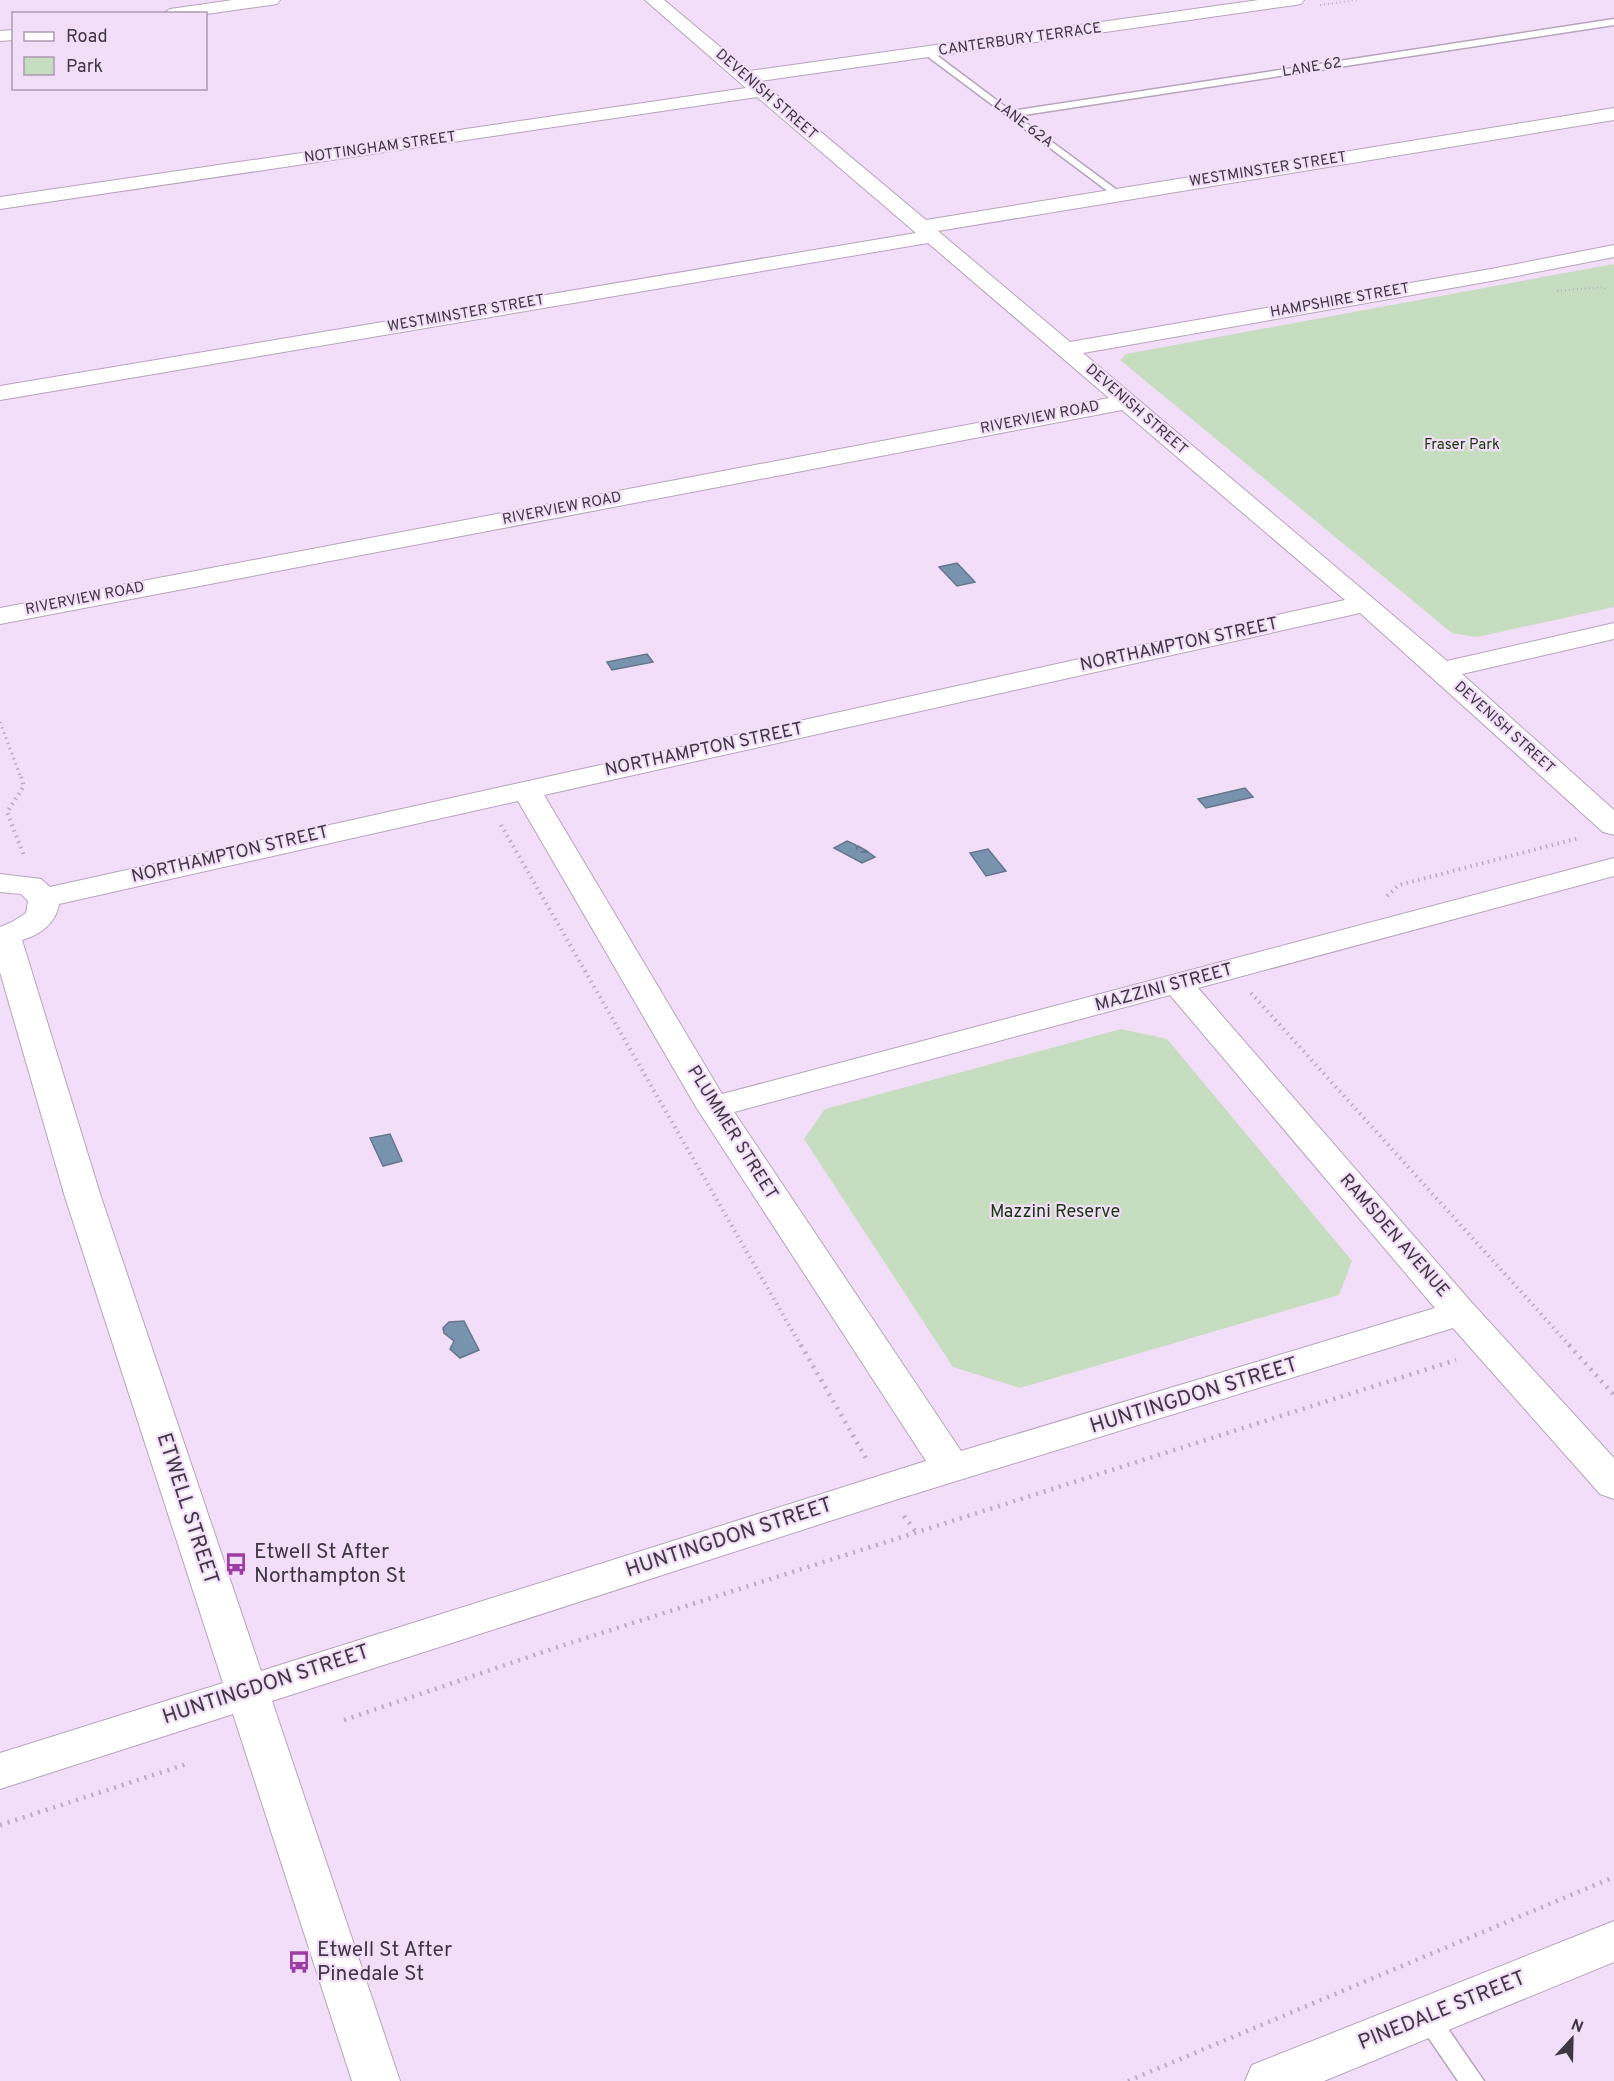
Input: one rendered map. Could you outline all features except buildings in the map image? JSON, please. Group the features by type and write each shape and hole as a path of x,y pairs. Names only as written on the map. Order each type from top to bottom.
{"street":[{"path":"184,12 271,0"},
{"name":"DEVENISH STREET","path":"654,0 1365,604 1614,826"},
{"name":"CANTERBURY TERRACE","path":"753,84 928,53 1303,3"},
{"name":"NOTTINGHAM STREET","path":"0,203 385,148 753,84"},
{"name":"WESTMINSTER STREET","path":"0,393 927,231 1117,195 1614,114"},
{"name":"HAMPSHIRE STREET","path":"1066,349 1491,275 1614,251"},
{"name":"RIVERVIEW ROAD","path":"0,615 1125,402"},
{"name":"NORTHAMPTON STREET","path":"44,898 1365,604"},
{"path":"1441,671 1614,631"},
{"name":"PLUMMER STREET","path":"526,789 713,1107 951,1469"},
{"name":"MAZZINI STREET","path":"713,1107 1614,867"},
{"path":"0,883 30,886 44,898 45,906 41,915 33,923 2,935"},
{"name":"ETWELL STREET","path":"2,935 83,1197 376,2081"},
{"name":"RAMSDEN AVENUE","path":"1177,984 1460,1313 1614,1484"},
{"name":"HUNTINGDON STREET","path":"0,1771 884,1489 1460,1313"},
{"name":"PINEDALE STREET","path":"1269,2081 1614,1941"}],"lane":[{"name":"LANE 62","path":"1009,114 1614,22"},
{"name":"LANE 62A","path":"928,53 1117,195"},
{"path":"1427,2018 1472,2081"}],"path":[{"path":"1303,3 1357,0"},
{"path":"0,722 24,786 7,812 25,858"},
{"path":"486,798 884,1489 916,1532"},
{"path":"1230,970 1614,1395"},
{"path":"344,1720 576,1641 1458,1359"},
{"path":"0,1825 187,1764"},
{"path":"1128,2081 1614,1877"}],"green space":[{"name":"Fraser Park","path":"1614,264 1614,607 1477,637 1452,633 1120,360 1126,354"},
{"name":"Mazzini Reserve","path":"1121,1029 1167,1039 1352,1261 1339,1295 1020,1388 953,1367 804,1139 825,1109"}],"water":[{"path":"957,563 975,582 957,586 939,567"},
{"path":"647,654 653,662 612,670 607,662"},
{"path":"1245,788 1253,797 1206,808 1198,799"},
{"path":"847,841 856,845 857,850 858,846 867,851 860,852 868,852 875,857 862,863 834,848"},
{"path":"988,849 1006,871 986,876 970,853"},
{"path":"390,1134 402,1161 383,1166 370,1138"},
{"path":"464,1321 479,1350 460,1358 450,1349 454,1341 444,1333 443,1328 449,1322"}],"place":[{"name":"Etwell St After Northampton St","path":"236,1564"},
{"name":"Etwell St After Pinedale St","path":"299,1962"}]}
